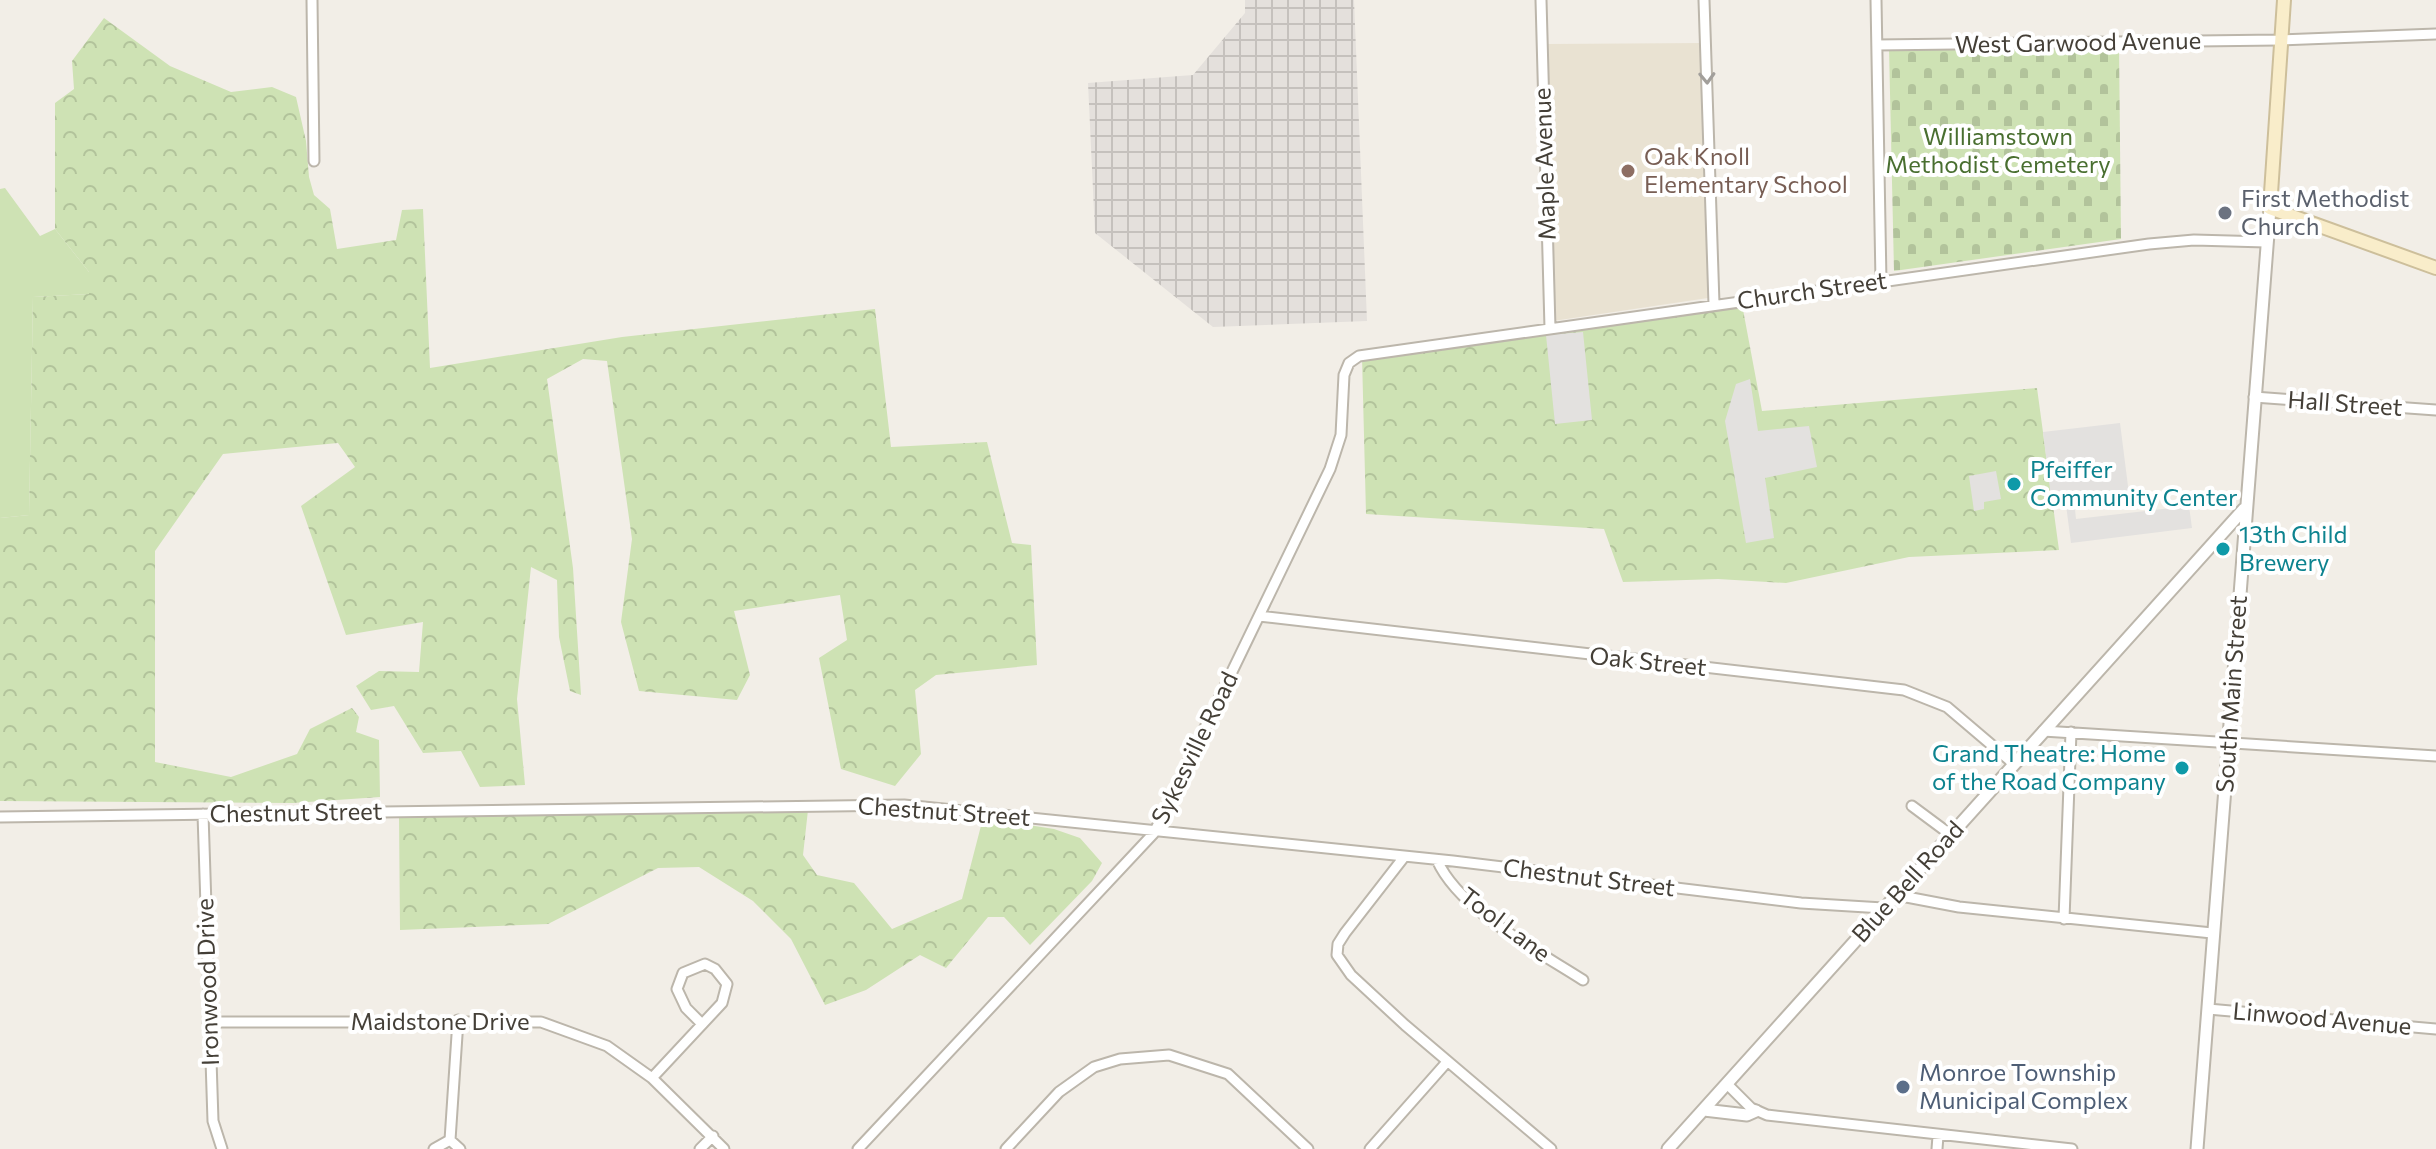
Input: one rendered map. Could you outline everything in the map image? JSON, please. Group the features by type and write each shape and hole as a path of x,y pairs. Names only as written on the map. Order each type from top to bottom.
{"main road":[{"name":"South Main Street","path":"2270,208 2284,0"},
{"path":"2270,208 2436,268"}],"street":[{"path":"312,0 314,161"},
{"name":"Maple Avenue","path":"1541,0 1550,328"},
{"path":"1704,0 1714,304"},
{"path":"1876,0 1881,282"},
{"name":"West Garwood Avenue","path":"1877,45 2279,40 2436,34"},
{"name":"South Main Street","path":"2197,1149 2270,208"},
{"name":"Church Street","path":"1359,356 2175,241 2266,242"},
{"name":"Sykesville Road","path":"858,1149 1154,833 1330,469 1341,435 1344,375 1349,363 1359,356"},
{"name":"Hall Street","path":"2254,397 2436,410"},
{"name":"Blue Bell Road","path":"1668,1149 2245,509"},
{"name":"Oak Street","path":"1259,616 1904,690 1947,707 2014,764"},
{"path":"2043,731 2436,756"},
{"path":"2064,919 2071,732"},
{"name":"Chestnut Street","path":"0,817 884,805 1437,860 1801,903 1883,908"},
{"path":"1912,806 1951,835"},
{"name":"Ironwood Drive","path":"203,814 213,1121 222,1149"},
{"path":"1404,857 1345,933 1338,944 1337,955 1351,975 1447,1062 1551,1149"},
{"name":"Tool Lane","path":"1437,860 1444,875 1474,906 1583,980"},
{"path":"1896,895 1959,907 2212,933"},
{"path":"652,1078 722,1003 727,984 715,969 705,964 683,973 677,989 686,1008 701,1023"},
{"name":"Linwood Avenue","path":"2208,1009 2436,1029"},
{"path":"450,1140 458,1020"},
{"name":"Maidstone Drive","path":"208,1022 541,1022 607,1046 652,1078 724,1149"},
{"path":"1006,1149 1059,1092 1094,1067 1120,1059 1169,1055 1228,1074 1308,1149"},
{"path":"1370,1149 1447,1062"},
{"path":"1727,1084 1756,1111"},
{"path":"1704,1110 1747,1115 1756,1111 1938,1136 2072,1149"},
{"path":"700,1149 713,1136"},
{"path":"1937,1149 1938,1136"},
{"path":"434,1149 450,1140"},
{"path":"450,1140 460,1149"}],"shaded area":[{"path":"1245,0 1354,0 1367,321 1213,327 1095,233 1088,83 1193,75 1245,13"},
{"name":"Oak Knoll Elementary School","path":"1702,43 1708,298 1553,321 1548,44"},
{"path":"1583,332 1592,420 1555,424 1546,335"},
{"path":"1750,379 1758,431 1809,426 1817,467 1765,478 1774,538 1746,543 1725,421 1736,384"},
{"path":"2120,423 2129,494 2074,500 2076,519 2189,506 2192,528 2071,543 2066,505 2052,506 2043,432"},
{"path":"1996,471 2001,499 1984,502 1984,509 1974,511 1969,476"}],"green space":[{"path":"104,18 170,66 231,92 272,87 296,97 306,141 309,177 314,195 330,209 337,249 396,240 402,210 423,209 430,368 622,337 875,309 891,447 987,442 1012,543 1031,545 1037,665 936,675 915,690 921,754 895,786 841,769 819,658 847,640 840,595 734,611 750,675 737,700 639,691 621,622 632,539 607,361 583,359 547,379 573,568 581,695 570,691 559,637 557,580 531,567 517,699 525,785 480,787 461,751 423,753 394,706 371,710 356,686 379,671 419,672 423,622 346,635 301,506 355,467 338,443 223,454 155,551 155,762 231,777 297,754 310,729 352,708 359,717 356,732 379,740 380,797 293,803 0,801 0,518 29,515 33,297 89,294 89,272 55,229 55,103 74,89 72,61"},
{"name":"Williamstown Methodist Cemetery","path":"2119,45 2121,239 1894,271 1889,48"},
{"path":"5,188 40,236 55,229 89,272 89,294 33,297 29,515 0,518 0,189"},
{"path":"1741,299 1762,411 2037,388 2059,550 1909,557 1786,583 1718,579 1623,582 1604,529 1366,514 1362,357"},
{"path":"808,810 803,855 817,875 854,883 892,929 962,899 983,818 1054,829 1080,838 1102,863 1092,881 1030,945 1004,917 988,917 946,968 920,955 866,990 825,1005 791,939 753,901 699,867 658,868 548,924 400,930 399,816"}],"place":[{"name":"Oak Knoll Elementary School","path":"1628,171"},
{"name":"First Methodist Church","path":"2225,213"},
{"name":"Pfeiffer Community Center","path":"2014,484"},
{"name":"13th Child Brewery","path":"2223,549"},
{"name":"Grand Theatre: Home of the Road Company","path":"2182,768"},
{"name":"Monroe Township Municipal Complex","path":"1903,1087"}]}
